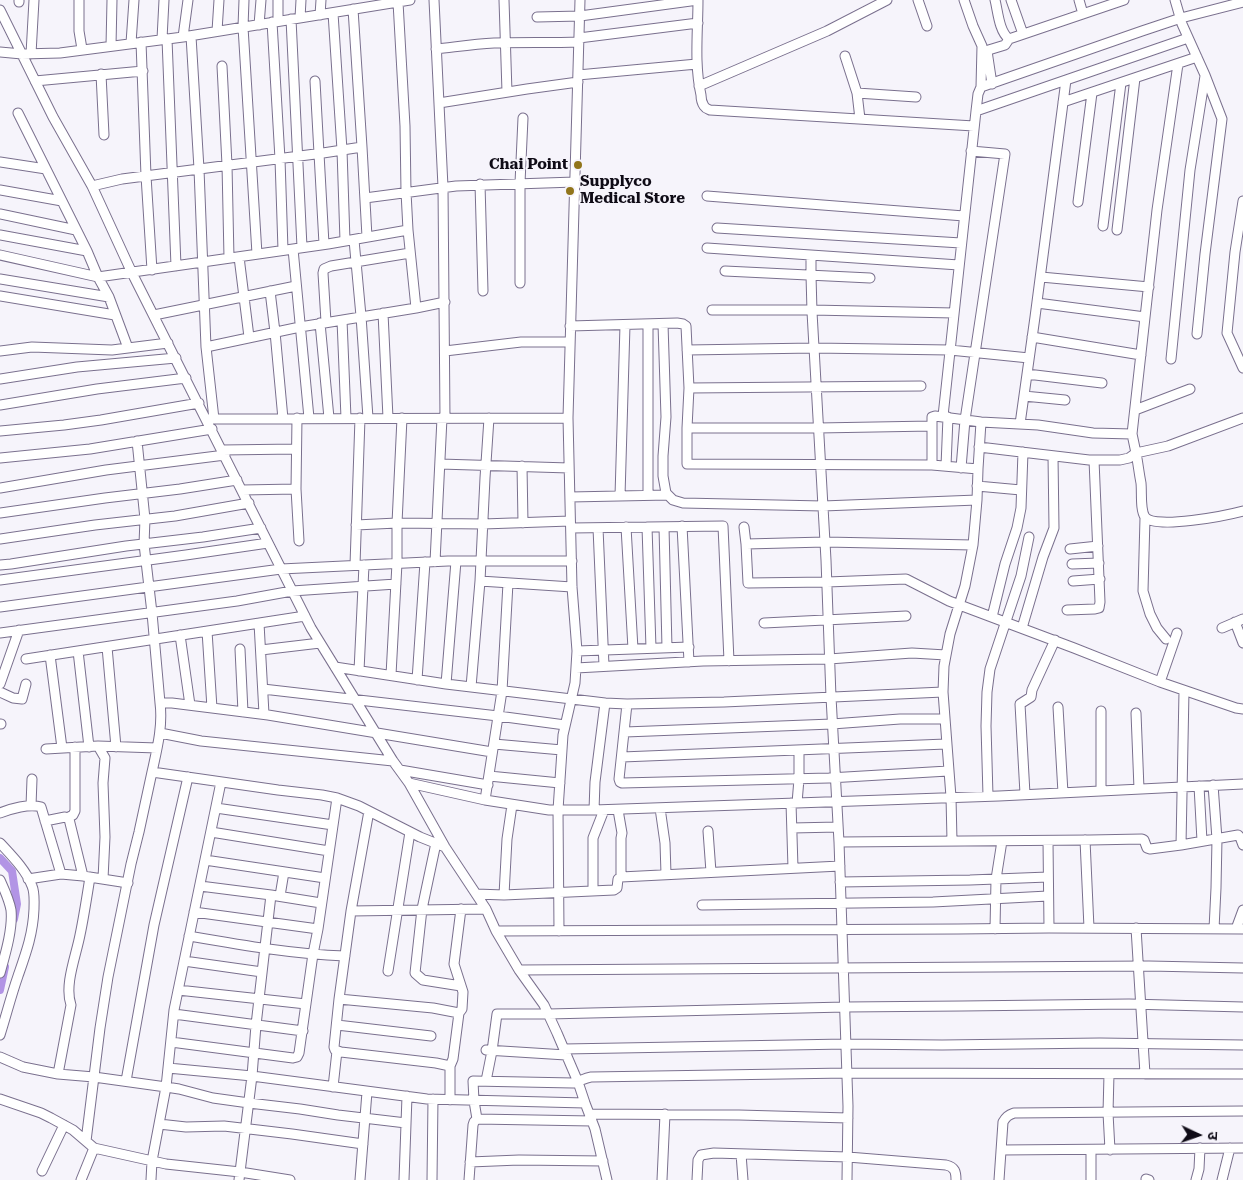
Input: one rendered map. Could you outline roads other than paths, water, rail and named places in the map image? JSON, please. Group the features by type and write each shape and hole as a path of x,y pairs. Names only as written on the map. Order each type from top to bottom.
{"street":[{"path":"26,54 34,0"},
{"path":"79,0 79,31 82,50"},
{"path":"111,46 112,0"},
{"path":"131,43 134,0"},
{"path":"164,0 176,266"},
{"path":"188,0 187,36 199,169 206,347 212,429 292,591 320,643 393,761 409,783 441,845 486,909 496,931 519,970 544,1005 578,1082 595,1129 607,1180"},
{"path":"217,31 219,0"},
{"path":"244,0 243,27 257,254"},
{"path":"259,24 261,0"},
{"path":"278,0 275,22 282,250"},
{"path":"301,0 296,18 298,156 296,286 309,418"},
{"path":"320,15 321,0"},
{"path":"0,52 26,54 82,50 187,36 410,0"},
{"path":"434,0 443,187 445,302 444,418 435,562"},
{"path":"504,0 507,92"},
{"path":"559,931 558,810 565,725 575,682 577,652 572,587 568,418 580,0"},
{"path":"537,17 580,16 698,0 697,64 699,86 704,106 710,110 974,126"},
{"path":"699,86 827,31 888,0"},
{"path":"918,0 927,26"},
{"path":"964,0 984,51 992,84"},
{"path":"995,0 1001,26 1009,39"},
{"path":"1011,0 1023,34"},
{"path":"1079,0 1083,14"},
{"path":"984,51 1005,46 1009,39 1124,0"},
{"path":"1176,0 1188,38 1222,119 1197,334"},
{"path":"398,2 405,126 408,230 416,308"},
{"path":"981,87 1181,18 1229,3 1243,2"},
{"path":"354,9 367,238"},
{"path":"0,10 26,54 35,81 92,186 132,273 198,403 210,419"},
{"path":"334,12 342,150 350,240 356,262 361,316 364,418 356,525 363,585 358,670"},
{"path":"436,49 506,42 579,40 698,23"},
{"path":"976,111 1188,38"},
{"path":"141,42 152,270"},
{"path":"946,466 946,416 950,350 971,151 978,94 981,87 984,51"},
{"path":"845,56 857,93 860,119"},
{"path":"1063,102 1197,58"},
{"path":"439,103 578,79 697,64"},
{"path":"1166,640 1150,614 1143,591 1145,518 1132,434 1157,210 1178,64"},
{"path":"222,66 229,258"},
{"path":"35,81 143,71"},
{"path":"101,74 104,135"},
{"path":"1171,359 1190,170 1205,76"},
{"path":"1117,230 1135,78"},
{"path":"1020,424 1066,80"},
{"path":"315,81 324,244"},
{"path":"1103,226 1121,83"},
{"path":"857,93 916,97"},
{"path":"1078,202 1092,93"},
{"path":"18,113 87,251 128,348"},
{"path":"520,283 520,183 523,118"},
{"path":"92,186 122,179 319,154 362,146"},
{"path":"961,468 966,420 1005,154 971,151"},
{"path":"0,162 46,169"},
{"path":"365,198 480,184 575,182"},
{"path":"480,184 483,291"},
{"path":"0,190 62,201"},
{"path":"707,196 964,216"},
{"path":"1243,201 1235,252 1227,333 1243,368"},
{"path":"0,214 76,230"},
{"path":"717,228 961,243"},
{"path":"0,255 98,278 367,238 408,230"},
{"path":"0,235 87,251"},
{"path":"707,248 959,264"},
{"path":"329,418 323,323 324,269 331,266 410,253"},
{"path":"811,255 812,310 827,582 844,968 848,1118 847,1180"},
{"path":"239,257 249,338"},
{"path":"724,271 870,278"},
{"path":"1040,277 1149,287"},
{"path":"0,279 108,298"},
{"path":"154,315 296,286"},
{"path":"270,291 276,332 284,419"},
{"path":"0,296 115,315"},
{"path":"206,347 300,326 445,302"},
{"path":"1037,303 1145,317"},
{"path":"712,310 954,313"},
{"path":"383,313 388,418"},
{"path":"342,320 346,418"},
{"path":"570,326 648,324 683,324 686,326 689,388 688,464 932,465 978,469"},
{"path":"648,324 648,495"},
{"path":"664,324 666,417 663,476 666,493 673,500 683,503 823,506 977,500"},
{"path":"620,496 625,325"},
{"path":"1032,337 1141,355"},
{"path":"445,351 521,342 570,342"},
{"path":"0,351 32,347 112,350 168,343"},
{"path":"687,350 814,348 950,350 1029,358"},
{"path":"0,379 77,367 176,358"},
{"path":"1027,374 1102,383"},
{"path":"0,405 97,389 186,378"},
{"path":"689,388 921,386"},
{"path":"1135,410 1190,389"},
{"path":"1024,396 1065,400"},
{"path":"0,432 101,420 198,403"},
{"path":"932,465 932,417 935,416 981,422 1038,425 1093,433 1132,434"},
{"path":"297,418 296,489 299,541"},
{"path":"391,676 402,418"},
{"path":"471,687 480,581 489,418"},
{"path":"210,419 568,418"},
{"path":"980,447 1094,460 1120,460 1129,458 1136,453 1168,446 1243,418"},
{"path":"952,841 951,797 943,692 944,666 950,634 965,586 973,545 981,422"},
{"path":"687,428 932,426"},
{"path":"0,458 90,449 212,429"},
{"path":"86,1141 108,976 160,733 161,713 144,544 145,519 137,441"},
{"path":"0,488 223,453 296,449"},
{"path":"992,617 1021,508 1023,452"},
{"path":"1022,628 1043,556 1054,528 1053,456"},
{"path":"1067,610 1099,608 1100,579 1094,460"},
{"path":"440,464 569,468"},
{"path":"522,466 523,523"},
{"path":"0,513 237,480"},
{"path":"977,486 1021,490"},
{"path":"242,490 296,489"},
{"path":"570,497 668,494"},
{"path":"0,539 94,525 175,516 249,503"},
{"path":"1145,518 1152,522 1169,523 1243,511"},
{"path":"356,525 397,523 523,523 598,528 723,526 729,661"},
{"path":"664,526 667,648"},
{"path":"682,526 690,662"},
{"path":"626,527 632,649"},
{"path":"647,527 651,648"},
{"path":"744,527 748,583 906,579 949,601 1184,691 1243,709"},
{"path":"0,565 261,528"},
{"path":"598,528 604,666"},
{"path":"988,796 986,726 990,668 1021,576 1029,537"},
{"path":"746,544 825,542 973,545"},
{"path":"0,580 268,543"},
{"path":"1070,549 1098,546"},
{"path":"0,607 281,568 456,561 572,561"},
{"path":"446,684 456,561"},
{"path":"417,680 425,562"},
{"path":"1072,564 1099,563"},
{"path":"1073,581 1100,579"},
{"path":"480,581 572,587"},
{"path":"485,800 502,691 508,583"},
{"path":"0,632 152,613 292,591 396,584"},
{"path":"26,659 305,616"},
{"path":"764,623 906,616"},
{"path":"1222,628 1239,621 1243,643"},
{"path":"259,623 264,714"},
{"path":"0,684 19,630"},
{"path":"206,631 212,708"},
{"path":"1160,682 1178,633"},
{"path":"180,635 190,705"},
{"path":"1025,794 1020,704 1031,697 1032,690 1055,640"},
{"path":"261,650 320,643"},
{"path":"107,647 116,747"},
{"path":"577,652 689,647"},
{"path":"240,649 243,712"},
{"path":"78,651 94,747 105,758 103,783 105,837 103,879"},
{"path":"576,668 690,662 829,659 912,653 946,655"},
{"path":"50,655 62,748"},
{"path":"335,667 446,684 605,704 724,702 943,692"},
{"path":"0,692 13,698 22,699 26,684"},
{"path":"263,689 565,725"},
{"path":"1181,845 1184,691"},
{"path":"160,703 264,714 375,732 493,748 562,750"},
{"path":"594,810 595,782 605,704"},
{"path":"628,704 619,779 620,782 625,784 948,771"},
{"path":"1058,707 1063,793"},
{"path":"1101,711 1101,791"},
{"path":"1136,713 1139,789"},
{"path":"625,732 832,724 900,719 945,719"},
{"path":"160,733 200,740 393,761"},
{"path":"622,757 946,744"},
{"path":"46,749 75,747 157,748"},
{"path":"45,821 61,817 67,818 73,815 75,811 75,747"},
{"path":"793,868 792,828 799,778 799,750"},
{"path":"400,770 488,785"},
{"path":"152,772 337,798 359,806 410,832 441,845"},
{"path":"489,776 560,783"},
{"path":"126,1081 154,925 188,777"},
{"path":"31,806 32,779"},
{"path":"150,1180 166,1087 178,990 221,782"},
{"path":"409,783 485,800 549,810 618,810 1063,793 1243,784"},
{"path":"1199,786 1202,841"},
{"path":"1213,786 1217,839 1214,928"},
{"path":"171,1042 297,1057 303,1030 337,798"},
{"path":"504,895 507,839 512,805"},
{"path":"0,813 31,806 40,807 60,874"},
{"path":"216,808 333,825"},
{"path":"660,808 665,843 666,874"},
{"path":"593,891 593,838 604,810"},
{"path":"476,894 504,895 614,890 617,888 618,879 621,876 622,833 618,810"},
{"path":"333,1088 337,1051 334,1047 339,999 351,911 369,811"},
{"path":"58,1074 72,1005 69,998 69,986 80,935 87,876 67,818"},
{"path":"792,828 838,827"},
{"path":"708,831 710,872"},
{"path":"211,832 329,851"},
{"path":"388,971 410,832"},
{"path":"839,842 1142,839 1145,841 1147,848 1150,849 1238,835 1243,845"},
{"path":"1048,840 1049,928"},
{"path":"1085,840 1089,928"},
{"path":"995,929 996,879 1002,841"},
{"path":"0,843 14,858 28,879 33,888 34,897 33,926 26,956 0,1035"},
{"path":"441,845 422,909 415,973 423,980 461,986"},
{"path":"205,860 325,878"},
{"path":"621,876 840,866"},
{"path":"240,1176 268,923 275,895 284,872"},
{"path":"28,879 60,874 87,876 128,883"},
{"path":"840,882 1048,877"},
{"path":"0,880 7,894 11,910 10,933 0,973"},
{"path":"200,886 275,895 321,904"},
{"path":"702,905 933,902 1048,896"},
{"path":"450,1100 450,1066 459,1013 462,1008 463,992 454,964 461,909"},
{"path":"351,911 486,909"},
{"path":"496,931 1049,928 1240,929 1243,910"},
{"path":"194,912 318,929"},
{"path":"1136,928 1145,1074"},
{"path":"189,936 265,949 345,956"},
{"path":"184,961 262,972"},
{"path":"519,970 1139,966 1243,968"},
{"path":"178,990 306,1004"},
{"path":"339,999 434,1008 459,1013"},
{"path":"486,1081 489,1050 497,1014 845,1007 1140,1005 1243,1007"},
{"path":"174,1014 303,1030"},
{"path":"337,1025 431,1036"},
{"path":"489,1050 565,1052 846,1044 1243,1045"},
{"path":"337,1051 450,1066"},
{"path":"0,1058 23,1067 58,1074 126,1081 179,1089 213,1098 406,1123"},
{"path":"168,1068 252,1076 333,1088 433,1099 585,1103"},
{"path":"469,1180 473,1126 476,1119 474,1081 573,1083 591,1077 847,1073 1243,1074"},
{"path":"1109,1074 1108,1113 1110,1150"},
{"path":"360,1180 367,1092"},
{"path":"404,1180 407,1096"},
{"path":"0,1099 41,1113 73,1130 94,1148 166,1164 240,1176 290,1180"},
{"path":"432,1180 433,1099"},
{"path":"999,1180 1003,1122 1009,1114 1243,1112"},
{"path":"476,1119 591,1118 665,1114 739,1114 848,1118"},
{"path":"662,1180 665,1114"},
{"path":"159,1124 186,1127 224,1126 363,1144"},
{"path":"42,1171 64,1125"},
{"path":"81,1180 94,1148"},
{"path":"1196,1180 1199,1169 1200,1148"},
{"path":"1222,1180 1230,1148"},
{"path":"1001,1150 1243,1148"},
{"path":"1091,1150 1091,1180"},
{"path":"697,1180 698,1160 701,1155 714,1153 848,1157 946,1165 955,1168 956,1180"},
{"path":"742,1154 743,1180"},
{"path":"470,1162 519,1160 602,1161"}],"waterway":[{"path":"0,858 12,871 17,904 14,919"},
{"path":"0,990 5,967"}],"place":[{"name":"Chai Point","path":"578,165"},
{"name":"Supplyco Medical Store","path":"570,191"}]}
